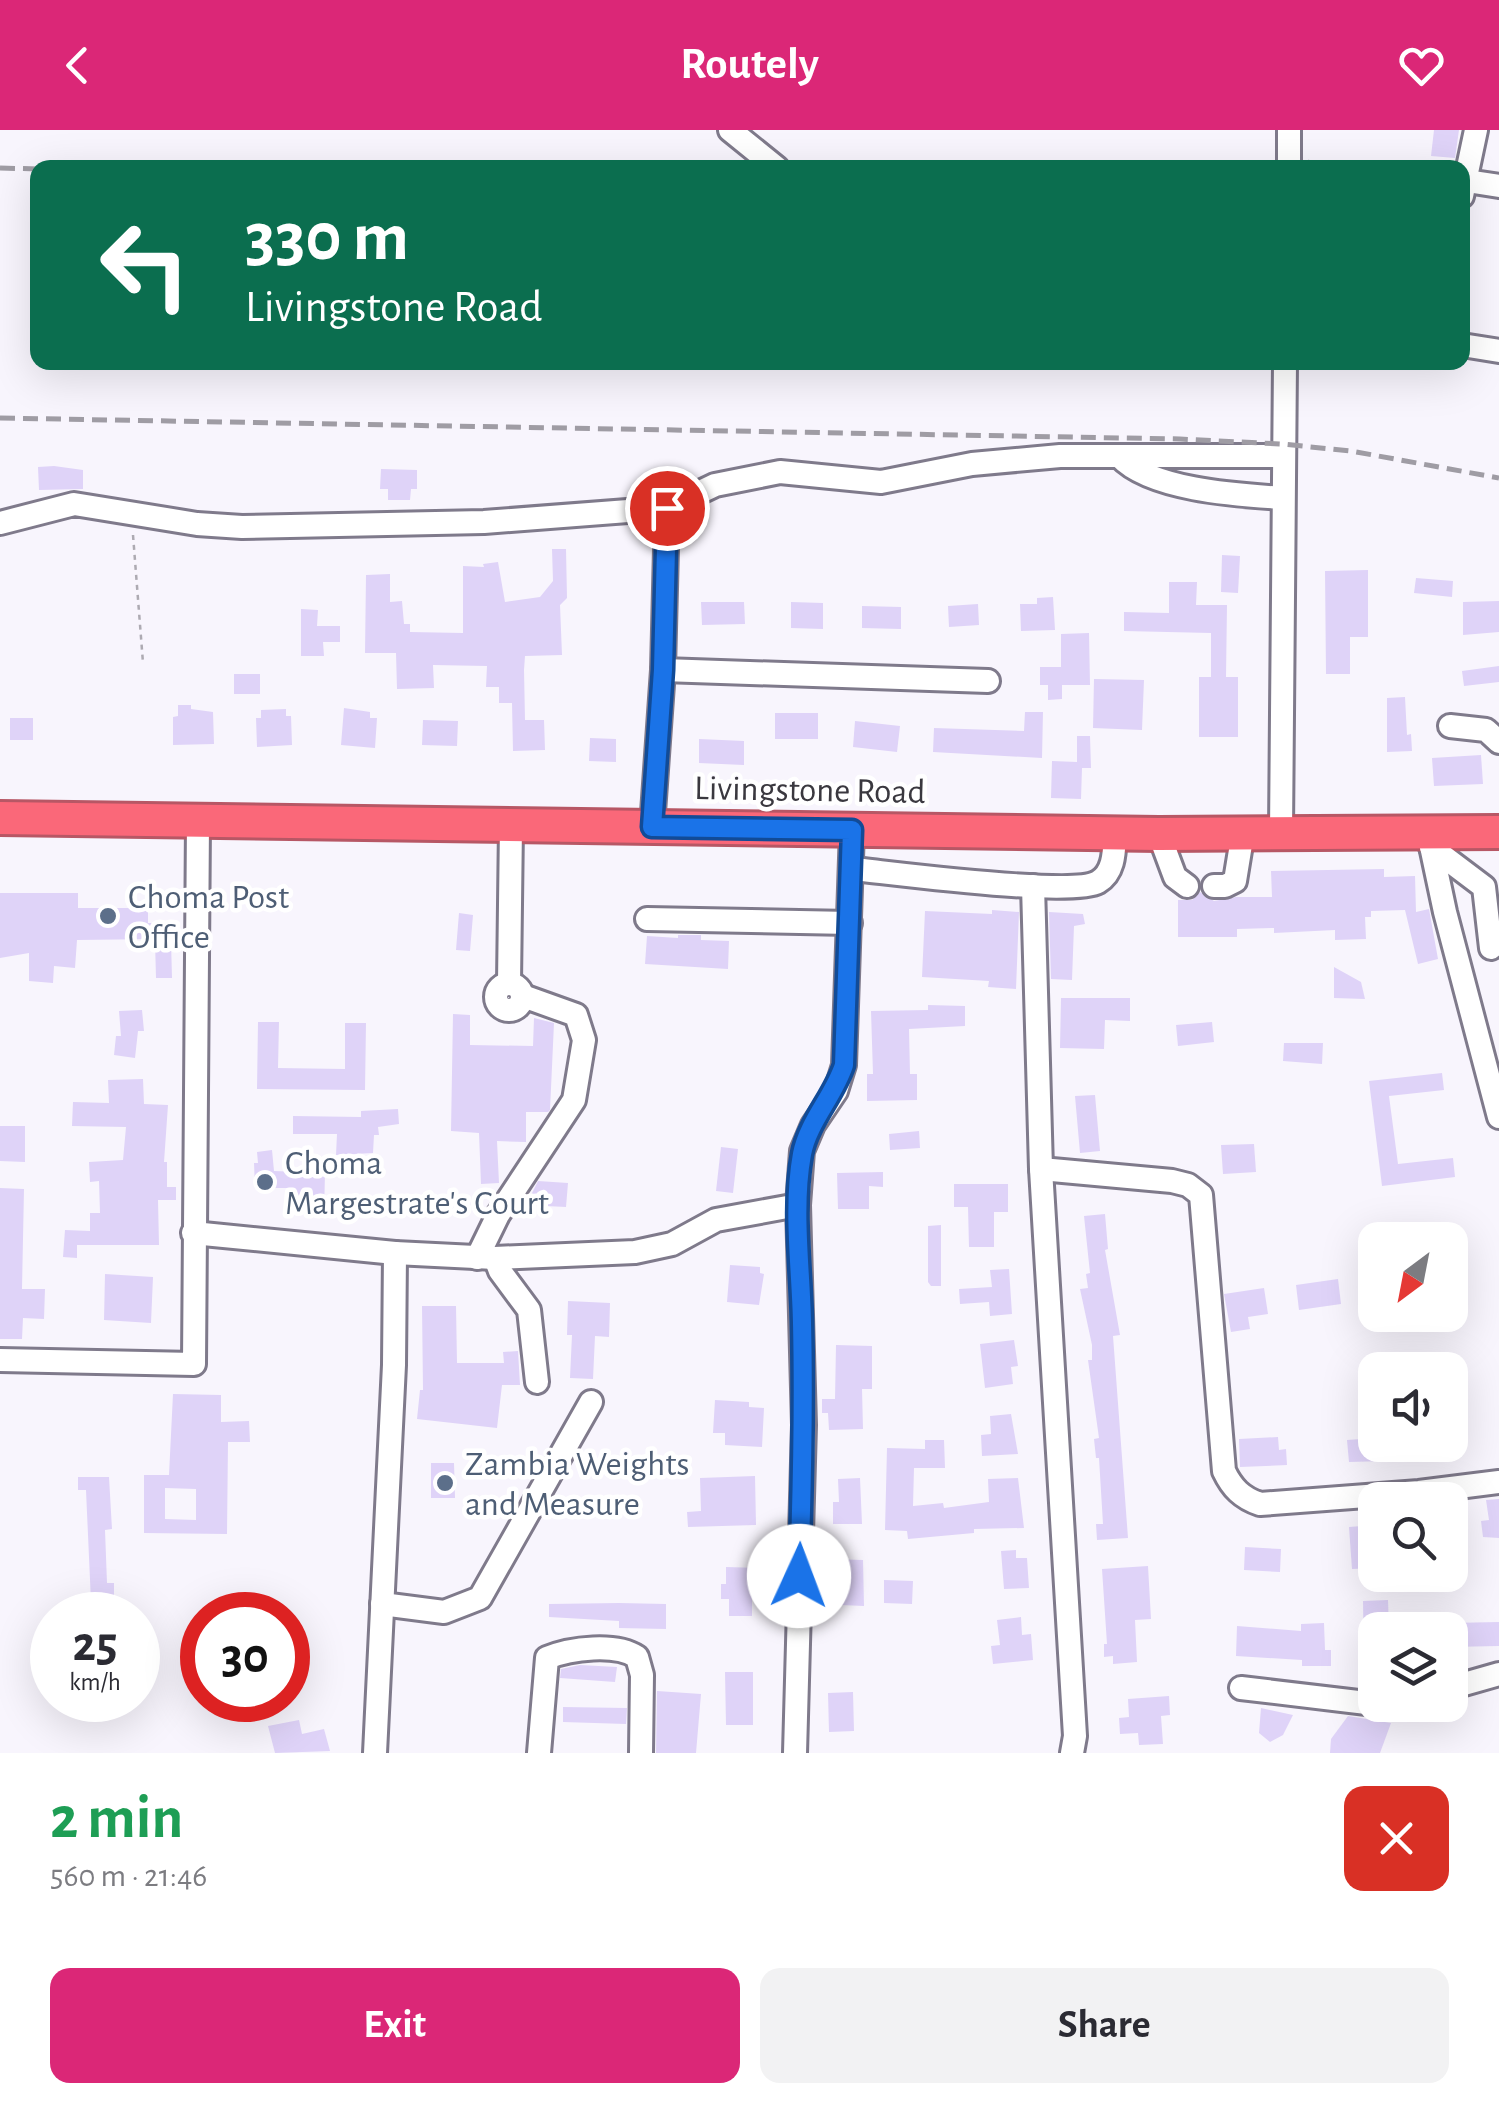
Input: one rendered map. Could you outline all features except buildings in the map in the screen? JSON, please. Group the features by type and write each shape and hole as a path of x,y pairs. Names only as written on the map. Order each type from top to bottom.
{"highway":[{"name":"Livingstone Road","path":"0,818 1159,834 1281,832 1430,839 1499,832"}],"street":[{"path":"730,130 767,160"},
{"path":"1289,130 1289,160"},
{"path":"1470,160 1476,130"},
{"path":"1470,190 1499,186"},
{"path":"1470,347 1499,352"},
{"path":"1281,832 1285,370"},
{"path":"0,524 74,504 219,526 354,527 484,522 667,508 715,485 780,472 880,482 972,464 1060,456 1282,456"},
{"path":"1120,457 1132,470 1218,494 1283,498"},
{"path":"652,827 663,670 667,508"},
{"path":"663,670 988,682"},
{"path":"1450,726 1486,730 1499,742"},
{"path":"0,1360 194,1364 198,820"},
{"path":"486,1258 498,1215 574,1100 584,1040 576,1015 516,990 511,825"},
{"path":"795,1753 804,1425 798,1205 802,1152 813,1125 836,1091 844,1065 852,830"},
{"path":"1214,886 1235,881 1243,832"},
{"path":"852,869 1033,886 1075,886 1098,882 1112,866 1115,833"},
{"path":"1159,834 1175,877 1187,886"},
{"path":"1430,839 1484,887 1495,948 1456,953"},
{"path":"1430,839 1499,1117"},
{"path":"1033,886 1040,1169 1075,1736 1072,1753"},
{"path":"647,919 850,923"},
{"path":"1040,1169 1172,1181 1188,1184 1200,1195 1224,1471 1231,1485 1249,1500 1260,1504 1338,1499 1499,1482"},
{"path":"194,1232 395,1253 486,1258 656,1248 672,1244 716,1220 798,1205"},
{"path":"375,1753 394,1364 395,1253"},
{"path":"486,1258 529,1310 536,1382"},
{"path":"382,1604 444,1612 480,1598 591,1402"},
{"path":"539,1753 547,1658 576,1650 628,1651 638,1658 642,1674 641,1753"},
{"path":"1468,1683 1499,1674"},
{"path":"1241,1688 1358,1703"}],"path":[{"path":"132,514 143,663"}],"railway":[{"path":"0,168 30,169"},
{"path":"0,418 1180,439 1351,451 1499,478"}],"place":[{"name":"Choma Post Office","path":"108,916"},
{"name":"Choma Margestrate's Court","path":"265,1182"},
{"name":"Zambia Weights and Measure","path":"445,1483"}],"route":[{"path":"667,508 663,670 652,827 852,830 844,1065 836,1091 813,1125 802,1152 798,1205 804,1425 799,1576"}]}
